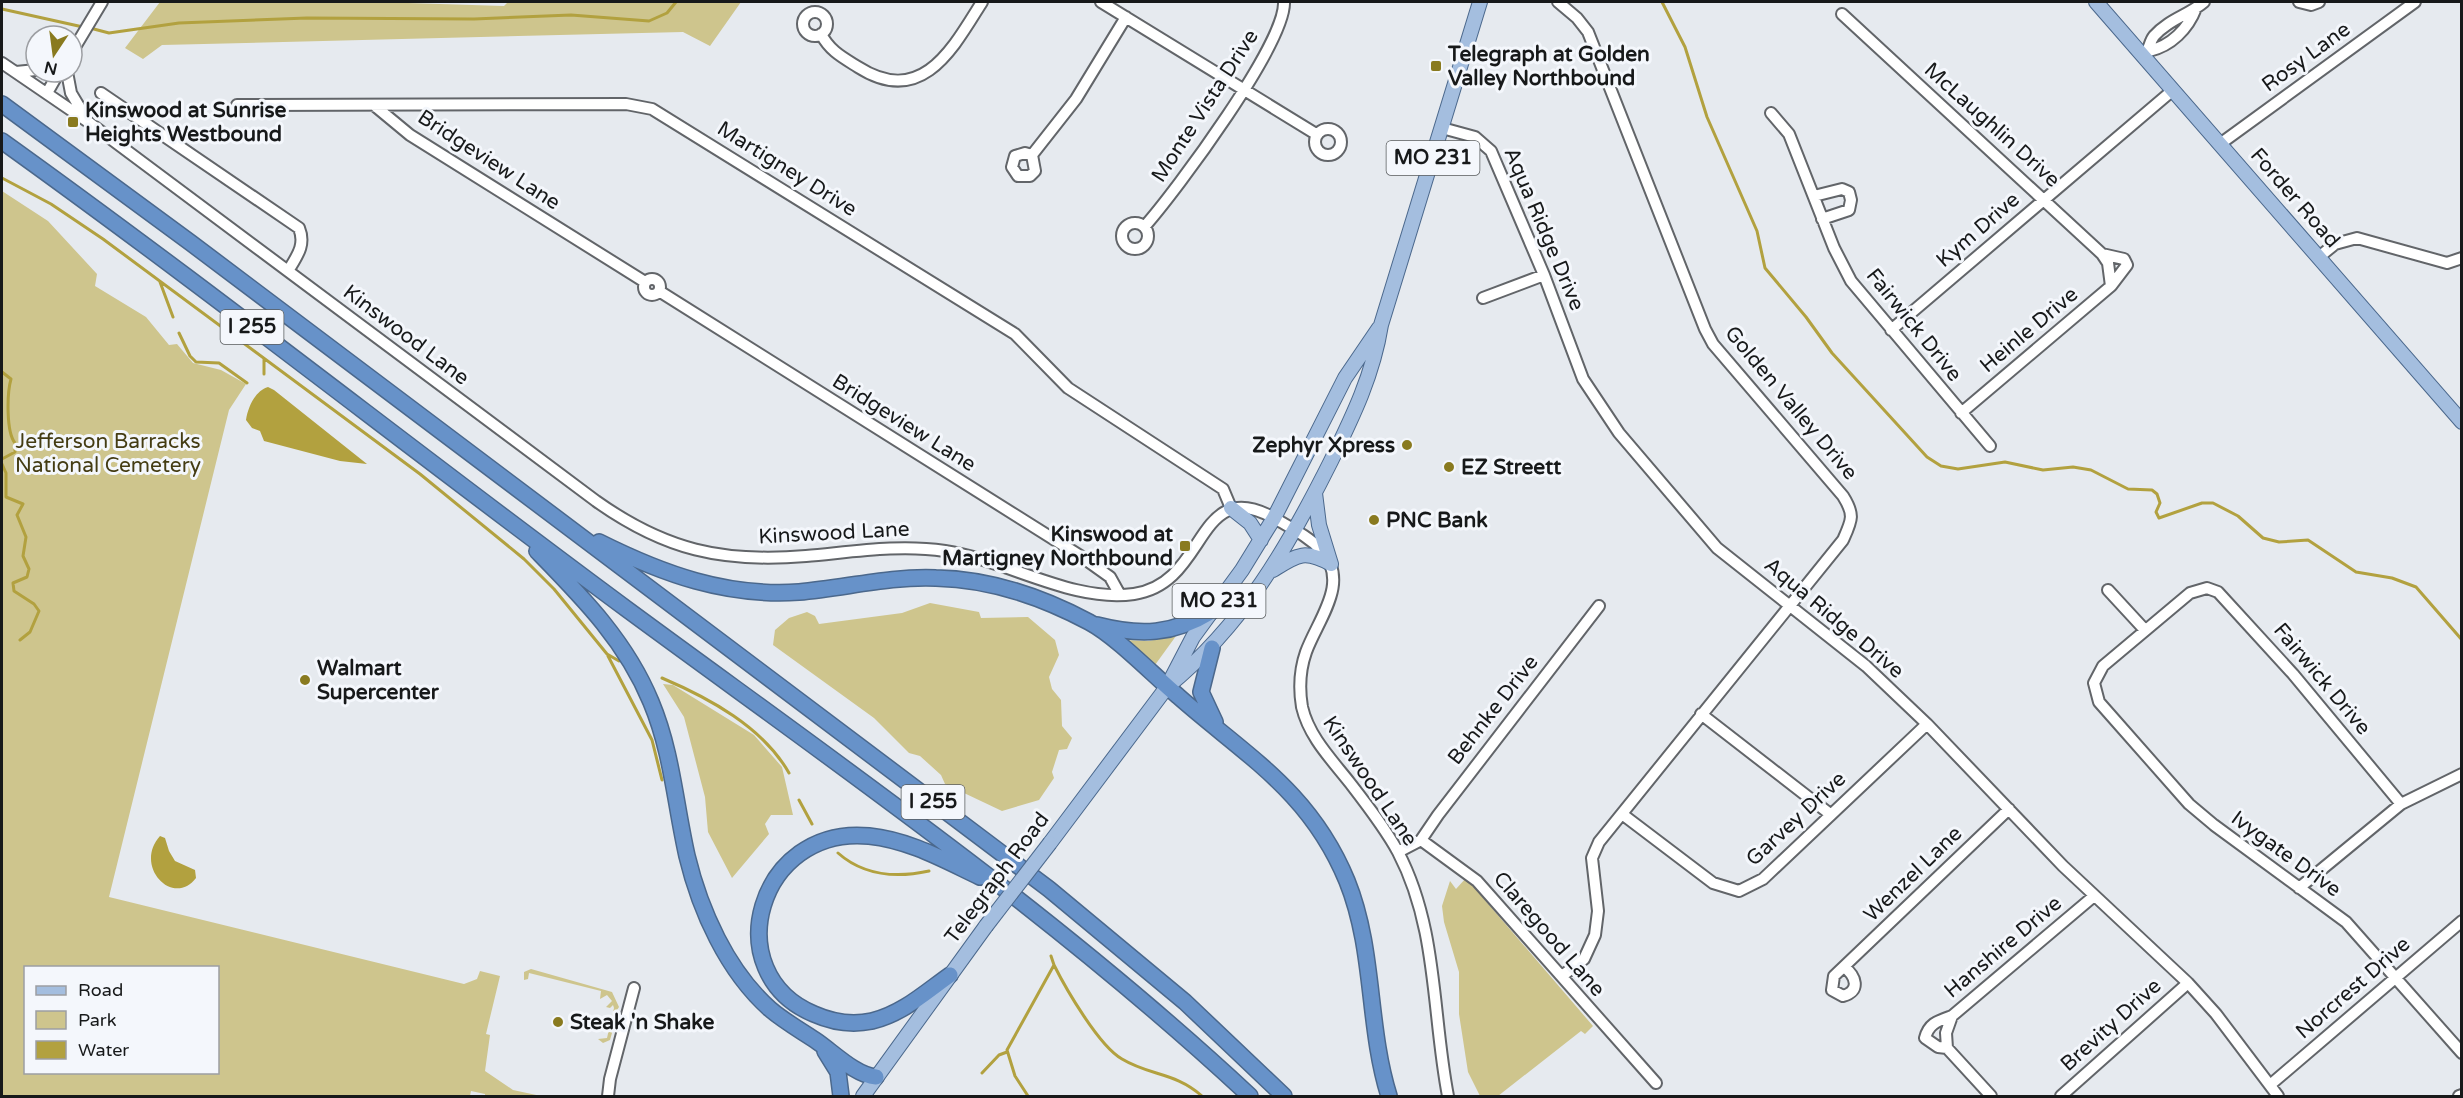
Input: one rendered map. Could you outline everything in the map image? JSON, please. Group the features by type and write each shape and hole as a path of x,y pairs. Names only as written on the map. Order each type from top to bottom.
{"highway":[{"name":"I 255","path":"2,104 132,199 1080,913 1185,1002 1284,1096"},
{"name":"I 255","path":"2,141 1007,890 1136,993 1250,1096"},
{"path":"501,514 592,608 626,654 650,700 667,747 687,854 698,892 715,933 737,971 769,1008 860,1071 876,1077"},
{"path":"566,526 656,569 719,587 781,593 918,578 959,579 1013,590 1092,623 1130,633 1155,633 1194,622 1212,612"},
{"path":"1092,623 1218,728 1290,792 1319,828 1340,865 1353,899 1364,940 1378,1056 1389,1096"},
{"path":"1212,648 1201,692 1218,728"},
{"path":"950,975 902,1009 873,1020 837,1022 809,1012 788,997 777,985 766,963 759,927 767,893 779,873 803,850 824,840 858,836 910,845 1007,890"},
{"path":"820,1044 838,1072 841,1096"}],"main road":[{"name":"Telegraph Road","path":"1167,687 1212,648 1268,573 1315,493 1366,387 1381,325 1480,2"},
{"name":"Forder Road","path":"2096,2 2146,54 2173,90 2462,422"},
{"name":"Telegraph Road","path":"863,1096 986,926 1167,687 1193,637 1261,540 1346,378 1381,325"},
{"path":"1315,493 1318,525 1331,564"},
{"path":"1231,508 1251,524 1261,540"},
{"path":"1268,573 1301,554 1319,557 1331,564"}],"street":[{"path":"84,34 102,2"},
{"path":"821,34 828,48 868,73 900,81 932,71 982,2"},
{"path":"1101,2 1316,134"},
{"name":"Monte Vista Drive","path":"1145,226 1191,169 1272,42 1283,16 1284,2"},
{"name":"Golden Valley Drive","path":"1558,2 1577,18 1588,32 1700,317 1713,344 1844,496 1852,510 1851,524 1843,540 1599,842 1592,858 1598,911 1592,944 1584,959 1562,976"},
{"path":"2300,2 2311,5 2319,2"},
{"name":"Rosy Lane","path":"2220,144 2415,2"},
{"path":"2146,54 2152,38 2180,14 2200,5"},
{"name":"McLaughlin Drive","path":"1842,14 2102,254 2109,270 2111,286"},
{"path":"1032,155 1076,99 1126,17"},
{"name":"Kinswood Lane","path":"2,63 87,121 604,507 634,528 665,541 717,554 756,558 889,548 942,550 989,560 1080,591 1120,595 1141,593 1172,576 1194,551 1217,516 1231,508"},
{"path":"16,72 24,71"},
{"path":"46,93 52,84"},
{"path":"69,84 71,93 87,121"},
{"name":"Kym Drive","path":"1891,330 2173,90"},
{"path":"101,93 300,228 304,238 288,272"},
{"name":"Martigney Drive","path":"237,105 626,104 652,109 1016,334 1068,388 1223,489 1231,508"},
{"name":"Bridgeview Lane","path":"375,106 410,135 645,282 644,290 648,294 653,295 659,291 1082,557 1110,577 1120,595"},
{"name":"Fairwick Drive","path":"1771,113 1789,134 1822,219 1851,281 1990,446"},
{"name":"Aqua Ridge Drive","path":"1442,128 1474,137 1491,151 1544,275 1583,379 1619,433 1717,548 1866,666 1927,724 2094,896 2188,983 2216,1014 2278,1096"},
{"path":"1814,196 1842,189 1849,192 1851,200 1849,210 1822,219"},
{"path":"2319,257 2335,244 2357,238 2447,263 2462,258"},
{"name":"Heinle Drive","path":"1961,413 2111,286 2127,265 2124,259 2102,254"},
{"path":"1484,298 1544,275"},
{"path":"1231,508 1251,507 1274,518 1320,549 1331,564"},
{"name":"Kinswood Lane","path":"1331,564 1335,579 1333,590 1303,662 1302,706 1314,736 1398,852 1419,907 1432,958 1439,1044 1448,1096"},
{"name":"Fairwick Drive","path":"2144,629 2190,592 2207,588 2227,598 2401,804"},
{"path":"2108,590 2144,629"},
{"name":"Behnke Drive","path":"1421,840 1451,797 1599,606"},
{"name":"Ivygate Drive","path":"2144,629 2103,666 2094,683 2099,702 2189,804 2346,922 2462,1053"},
{"path":"1701,714 1830,814"},
{"name":"Garvey Drive","path":"1622,814 1713,883 1739,891 1763,879 1927,724"},
{"path":"2299,888 2401,804 2462,774"},
{"name":"Wenzel Lane","path":"1845,967 2009,809"},
{"path":"1398,852 1421,840"},
{"name":"Claregood Lane","path":"1421,840 1477,881 1656,1083"},
{"name":"Hanshire Drive","path":"1947,1048 1946,1033 1952,1016 2094,896"},
{"name":"Norcrest Drive","path":"2270,1085 2462,921"},
{"name":"Brevity Drive","path":"2061,1096 2188,983"},
{"path":"608,1096 610,1078 634,988"},
{"path":"1952,1016 1934,1022 1928,1028 1925,1038 1938,1047 1947,1048 1991,1096"}],"green space":[{"path":"160,2 376,2 504,6 508,2 741,2 710,46 683,32 162,45 143,59 125,48"},
{"name":"Jefferson Barracks National Cemetery","path":"2,191 48,221 97,274 95,286 146,317 169,345 177,344 193,363 221,370 246,384 229,410 109,897 464,984 477,979 480,971 500,976 486,1034 490,1035 485,1071 513,1090 541,1096 485,1096 485,1094 471,1091 470,1096 2,1096"},
{"path":"930,603 979,612 981,618 1028,617 1055,640 1059,655 1049,677 1052,689 1061,700 1062,726 1072,738 1067,749 1059,750 1052,772 1054,778 1039,800 1002,811 945,784 941,775 920,756 909,753 874,718 773,645 775,630 789,618 807,612 815,616 819,624 902,613"},
{"path":"1176,636 1155,665 1124,640 1148,641"},
{"path":"663,684 673,685 754,735 782,767 793,815 771,815 765,824 769,834 732,878 708,832 705,797 684,717"},
{"path":"1466,878 1593,1026 1585,1034 1581,1031 1498,1096 1480,1096 1468,1072 1459,1014 1459,972 1444,922 1442,906 1450,881 1456,889"},
{"path":"531,969 612,992 619,1007 615,1013 617,1015 610,1040 603,1043 598,1039 607,1038 614,1008 613,1005 610,1008 606,1007 612,1001 607,995 600,999 601,991 529,973 528,979 524,980 524,972"}],"water":[{"path":"268,387 367,464 340,461 264,441 260,431 252,428 246,420 253,400 259,392"},
{"path":"160,836 165,838 175,861 195,870 196,878 187,886 177,888 167,886 159,880 153,870 151,859 153,848"}],"waterway":[{"path":"90,28 109,33 179,23 307,18 474,19 571,15 649,21 667,13 676,2"},
{"path":"1662,2 1685,47 1707,117 1757,231 1765,268 1806,317 1832,353 1927,457 1941,466 1958,469 2005,462 2043,470 2073,467 2091,470 2128,489 2152,490 2157,494 2160,503 2156,512 2159,518 2202,503 2213,503 2238,516 2263,538 2279,542 2308,540 2356,572 2392,578 2416,587 2462,640"},
{"path":"2,9 70,24"},
{"path":"2,178 51,204 103,239 420,474 524,559 554,589 607,654 619,661"},
{"path":"160,282 173,317"},
{"path":"179,333 190,356 196,362 219,363 247,383"},
{"path":"264,359 264,374"},
{"path":"2,372 11,379 8,412 10,430 15,443 15,452 2,459"},
{"path":"2,464 6,473 6,497 23,504 17,515 26,537 23,556 29,569 27,577 13,583 14,591 34,604 39,611 30,632 20,640"},
{"path":"608,656 652,740 662,780"},
{"path":"662,678 716,705 750,728 765,742 789,773"},
{"path":"799,800 812,824"},
{"path":"838,853 848,861 870,871 893,874 929,871"},
{"path":"1028,1096 1015,1076 1007,1050 1054,965 1051,956"},
{"path":"1054,965 1084,1016 1113,1052 1143,1069 1182,1082 1202,1096"},
{"path":"982,1073 999,1055 1007,1052"}],"place":[{"name":"Telegraph at Golden Valley Northbound","path":"1436,66"},
{"name":"Kinswood at Sunrise Heights Westbound","path":"73,122"},
{"name":"Zephyr Xpress","path":"1407,445"},
{"name":"EZ Streett","path":"1449,467"},
{"name":"PNC Bank","path":"1374,520"},
{"name":"Kinswood at Martigney Northbound","path":"1185,546"},
{"name":"Walmart Supercenter","path":"305,680"},
{"name":"Steak 'n Shake","path":"558,1022"}]}
